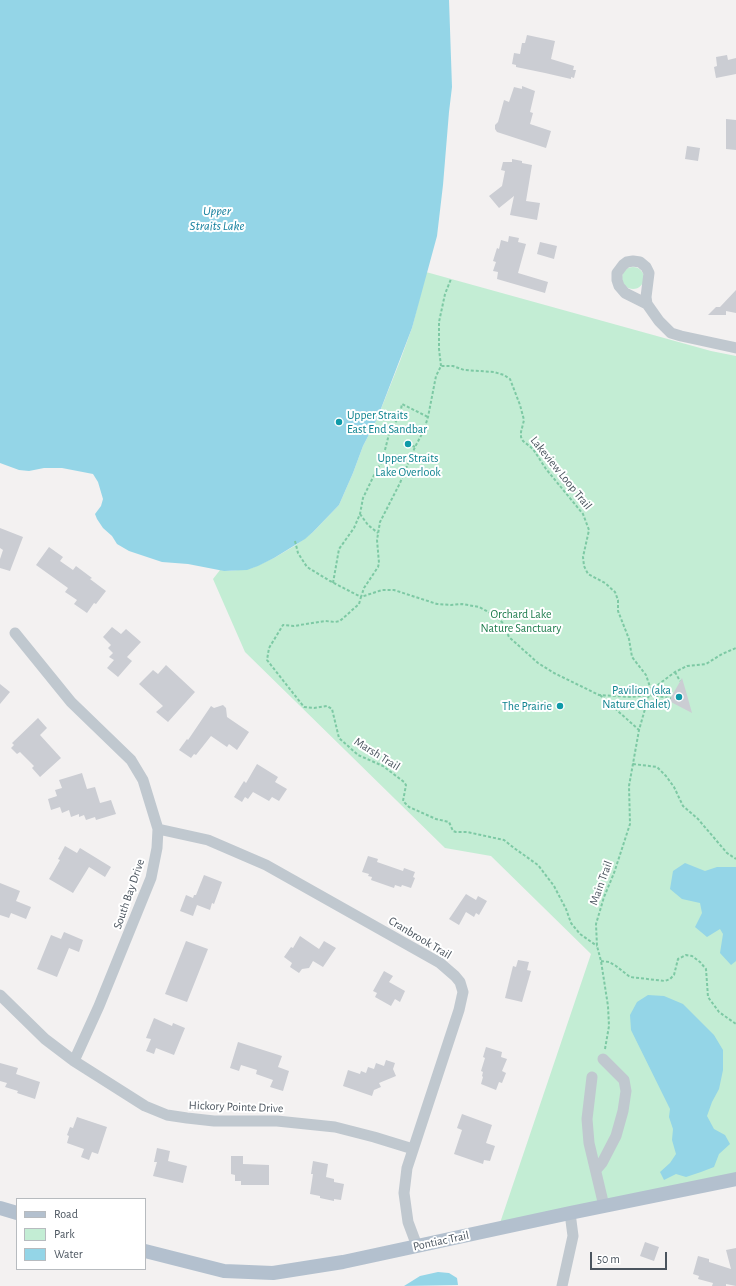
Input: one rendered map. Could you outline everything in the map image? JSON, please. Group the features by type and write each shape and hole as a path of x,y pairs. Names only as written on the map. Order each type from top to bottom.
{"main road":[{"name":"Pontiac Trail","path":"146,1251 224,1271 273,1273 343,1262 736,1179"},
{"path":"0,1208 16,1213"}],"street":[{"path":"647,304 659,321 671,333 736,348"},
{"name":"South Bay Drive","path":"15,633 71,702 131,760 143,780 158,829 157,848 151,878 99,1006 74,1061"},
{"name":"Cranbrook Trail","path":"158,829 208,840 266,866 440,963 460,982 463,992 459,1010 407,1168 404,1193 408,1222 416,1246"},
{"name":"Hickory Pointe Drive","path":"0,995 45,1039 74,1061 145,1106 167,1114 214,1121 277,1121 335,1127 374,1136 413,1149"},
{"path":"596,1170 602,1163 616,1136 623,1111 626,1091 624,1080 603,1059"},
{"path":"592,1078 587,1119 589,1142 604,1206"},
{"path":"562,1286 573,1236 570,1213"}],"path":[{"path":"362,597 364,588 378,567 379,563 377,540 380,522 400,483 414,446 424,430 428,417 436,376 441,366 439,322 451,279"},
{"name":"Lakeview Loop Trail","path":"441,366 453,366 464,370 494,372 504,375 510,380 524,420 521,437 523,441 533,449 546,469 583,514 589,530 583,557 584,566 588,574 605,583 615,592 618,600 618,611 630,639 632,657 646,675 651,690"},
{"path":"333,583 339,548 354,528 360,514 363,498 382,462 389,434 400,414 402,404 428,417"},
{"path":"408,444 414,446"},
{"path":"360,514 378,533"},
{"path":"295,541 298,553 307,567 333,583 362,597 382,590 394,590 437,604 462,604 479,607 494,614 504,624 510,637 538,663 554,673 599,695 639,730"},
{"name":"Marsh Trail","path":"362,597 359,604 340,621 325,621 294,626 283,625 269,648 267,660 304,707 314,708 327,706 332,709 339,738 348,747 358,755 383,766 404,782 406,785 403,801 409,806 436,819 449,822 453,831 467,832 504,840 538,866 554,886 566,909 571,923 580,934 597,946"},
{"path":"649,695 651,690 687,666 706,664 722,654 736,648"},
{"path":"676,672 680,681"},
{"path":"599,695 631,697 649,695 670,698"},
{"name":"Main Trail","path":"603,1059 607,1043 608,1006 601,961 597,946 596,924 630,824 629,786 639,730 649,695"},
{"path":"633,764 657,767 674,787 683,806 698,819 727,853 736,859"},
{"path":"601,961 609,962 630,977 665,981 674,975 677,962 681,956 692,956 706,969 708,997 718,1012 736,1024"}],"green space":[{"path":"633,267 641,270 644,278 641,286 633,289 625,286 622,278 625,270"},
{"name":"Orchard Lake Nature Sanctuary","path":"426,272 711,351 736,356 736,1174 500,1223 591,954 491,856 445,848 245,652 213,579 220,570 230,571 252,568 274,558 296,545 313,532 339,505 363,446 377,419 400,361 412,328"}],"water":[{"name":"Upper Straits Lake","path":"0,0 449,0 452,87 443,185 437,236 412,328 377,419 363,446 339,505 305,539 258,566 247,570 224,571 188,564 162,562 129,551 117,544 97,519 95,514 101,506 103,499 98,482 93,474 62,468 44,468 29,471 19,470 0,463"},
{"path":"685,863 705,871 717,867 736,867 736,961 731,965 720,953 723,934 720,929 707,937 695,927 702,913 700,903 682,899 670,889 673,871"},
{"path":"648,995 664,996 683,1004 714,1035 723,1050 723,1070 719,1089 707,1116 714,1129 725,1135 730,1144 719,1154 714,1167 686,1177 676,1174 664,1180 660,1172 670,1163 676,1154 672,1140 673,1129 669,1117 670,1109 631,1030 630,1015 637,1002"},
{"path":"438,1272 449,1273 457,1278 458,1285 404,1286 420,1276"}],"building":[{"path":"527,35 555,41 551,59 574,66 573,70 576,70 574,78 571,77 571,79 516,67 516,65 512,64 514,53 520,54 522,43 525,43"},
{"path":"727,55 728,60 736,58 736,74 716,78 714,67 717,66 716,57"},
{"path":"522,86 535,91 530,112 533,113 530,124 551,131 546,148 497,132 495,129 504,100 509,102 514,87 522,89"},
{"path":"726,119 736,120 736,150 726,149"},
{"path":"687,146 700,148 698,161 685,159"},
{"path":"512,159 532,165 526,201 540,203 537,220 510,215 514,196 499,208 489,196 502,186 505,171 501,170 503,162 512,162"},
{"path":"509,236 519,238 518,242 526,244 518,273 548,282 545,293 497,279 498,272 493,271 496,262 493,261 497,248 499,249 501,240 508,242"},
{"path":"540,242 557,246 554,259 537,254"},
{"path":"736,290 736,313 726,311 726,315 708,315 716,307 720,307"},
{"path":"0,528 23,537 10,571 0,568 0,559 3,550 0,548"},
{"path":"49,547 63,557 60,561 73,570 76,566 106,591 96,604 94,603 87,613 74,604 77,600 65,592 68,588 36,565"},
{"path":"112,627 121,634 126,629 141,642 127,657 132,661 118,677 107,668 114,660 109,657 113,653 108,648 111,645 103,637"},
{"path":"166,665 195,692 168,722 156,712 163,706 139,684 153,670 158,674"},
{"name":"Pavilion (aka Nature Chalet)","path":"682,678 687,695 692,713 669,701"},
{"path":"0,684 10,692 0,704"},
{"path":"223,705 226,708 227,717 249,732 237,750 229,744 227,747 211,736 196,755 194,754 191,758 179,750 187,739 188,740 211,706 214,708"},
{"path":"38,718 47,728 40,735 61,758 40,777 32,768 34,766 20,752 17,754 11,748 14,745 12,743"},
{"path":"257,764 278,777 275,782 287,789 279,801 272,797 269,801 253,792 248,799 245,797 242,802 234,797 244,781 246,783"},
{"path":"82,773 87,789 95,787 100,803 111,800 116,814 96,820 95,817 86,820 84,815 79,817 79,814 71,817 69,810 62,813 60,807 51,810 48,799 57,796 55,790 62,788 59,780"},
{"path":"65,846 77,853 80,848 111,867 105,877 89,867 73,893 49,879 60,860 58,859"},
{"path":"368,856 378,859 377,862 403,871 404,868 415,872 413,877 415,878 411,888 402,885 401,887 395,885 394,888 371,880 372,877 368,876 369,874 362,872"},
{"path":"204,875 222,882 214,904 212,903 210,910 197,905 193,916 180,911 186,895 193,898 194,895 196,895"},
{"path":"0,883 20,891 16,901 31,907 26,919 11,913 9,918 0,915"},
{"path":"466,894 476,900 478,896 487,901 479,915 476,913 474,917 466,912 459,925 449,919"},
{"path":"64,932 83,940 79,952 69,948 57,977 37,969 51,935 61,939"},
{"path":"300,936 319,949 324,941 336,948 323,967 313,961 309,968 302,969 299,973 290,967 292,963 284,957 291,947 293,948"},
{"path":"186,941 208,949 187,1002 165,994"},
{"path":"518,960 529,962 527,970 531,971 522,1002 505,998 513,966 516,967"},
{"path":"384,971 393,976 389,982 405,991 400,1002 395,999 391,1006 375,997 377,993 373,991"},
{"path":"154,1018 172,1026 173,1023 185,1028 174,1055 156,1048 154,1054 146,1051 151,1039 146,1038"},
{"path":"238,1042 282,1056 278,1067 289,1071 283,1091 270,1087 273,1080 256,1074 257,1070 241,1065 239,1071 230,1068"},
{"path":"486,1047 502,1052 501,1057 507,1059 502,1071 506,1073 502,1083 499,1082 496,1090 481,1084 483,1072 481,1071 485,1058 483,1057"},
{"path":"386,1060 395,1063 393,1069 396,1076 379,1083 381,1087 374,1090 372,1096 343,1086 348,1070 360,1074 361,1071 366,1073 368,1067 374,1069 376,1063 384,1066"},
{"path":"0,1063 18,1068 16,1074 40,1082 35,1099 5,1087 7,1083 0,1081"},
{"path":"462,1114 492,1125 486,1143 495,1146 490,1161 484,1160 483,1164 454,1154 462,1130 457,1128"},
{"path":"77,1117 107,1127 98,1154 92,1152 89,1160 81,1157 84,1149 67,1143 69,1136 67,1135 70,1127 73,1128"},
{"path":"157,1148 170,1151 168,1161 187,1166 183,1183 153,1176 157,1162 154,1162"},
{"path":"231,1156 243,1156 243,1164 269,1165 269,1185 241,1185 241,1181 235,1181 235,1175 231,1174"},
{"path":"313,1161 328,1164 326,1177 334,1179 334,1182 344,1184 341,1200 334,1199 334,1201 310,1194"},
{"path":"645,1242 659,1247 654,1261 640,1256"},
{"path":"736,1248 736,1286 726,1284 726,1286 712,1286 713,1283 698,1279 699,1276 693,1274 698,1256 709,1259 709,1262 731,1269 726,1250"}],"place":[{"name":"Upper Straits East End Sandbar","path":"339,422"},
{"name":"Upper Straits Lake Overlook","path":"408,444"},
{"name":"Pavilion (aka Nature Chalet)","path":"679,697"},
{"name":"The Prairie","path":"560,706"}]}
